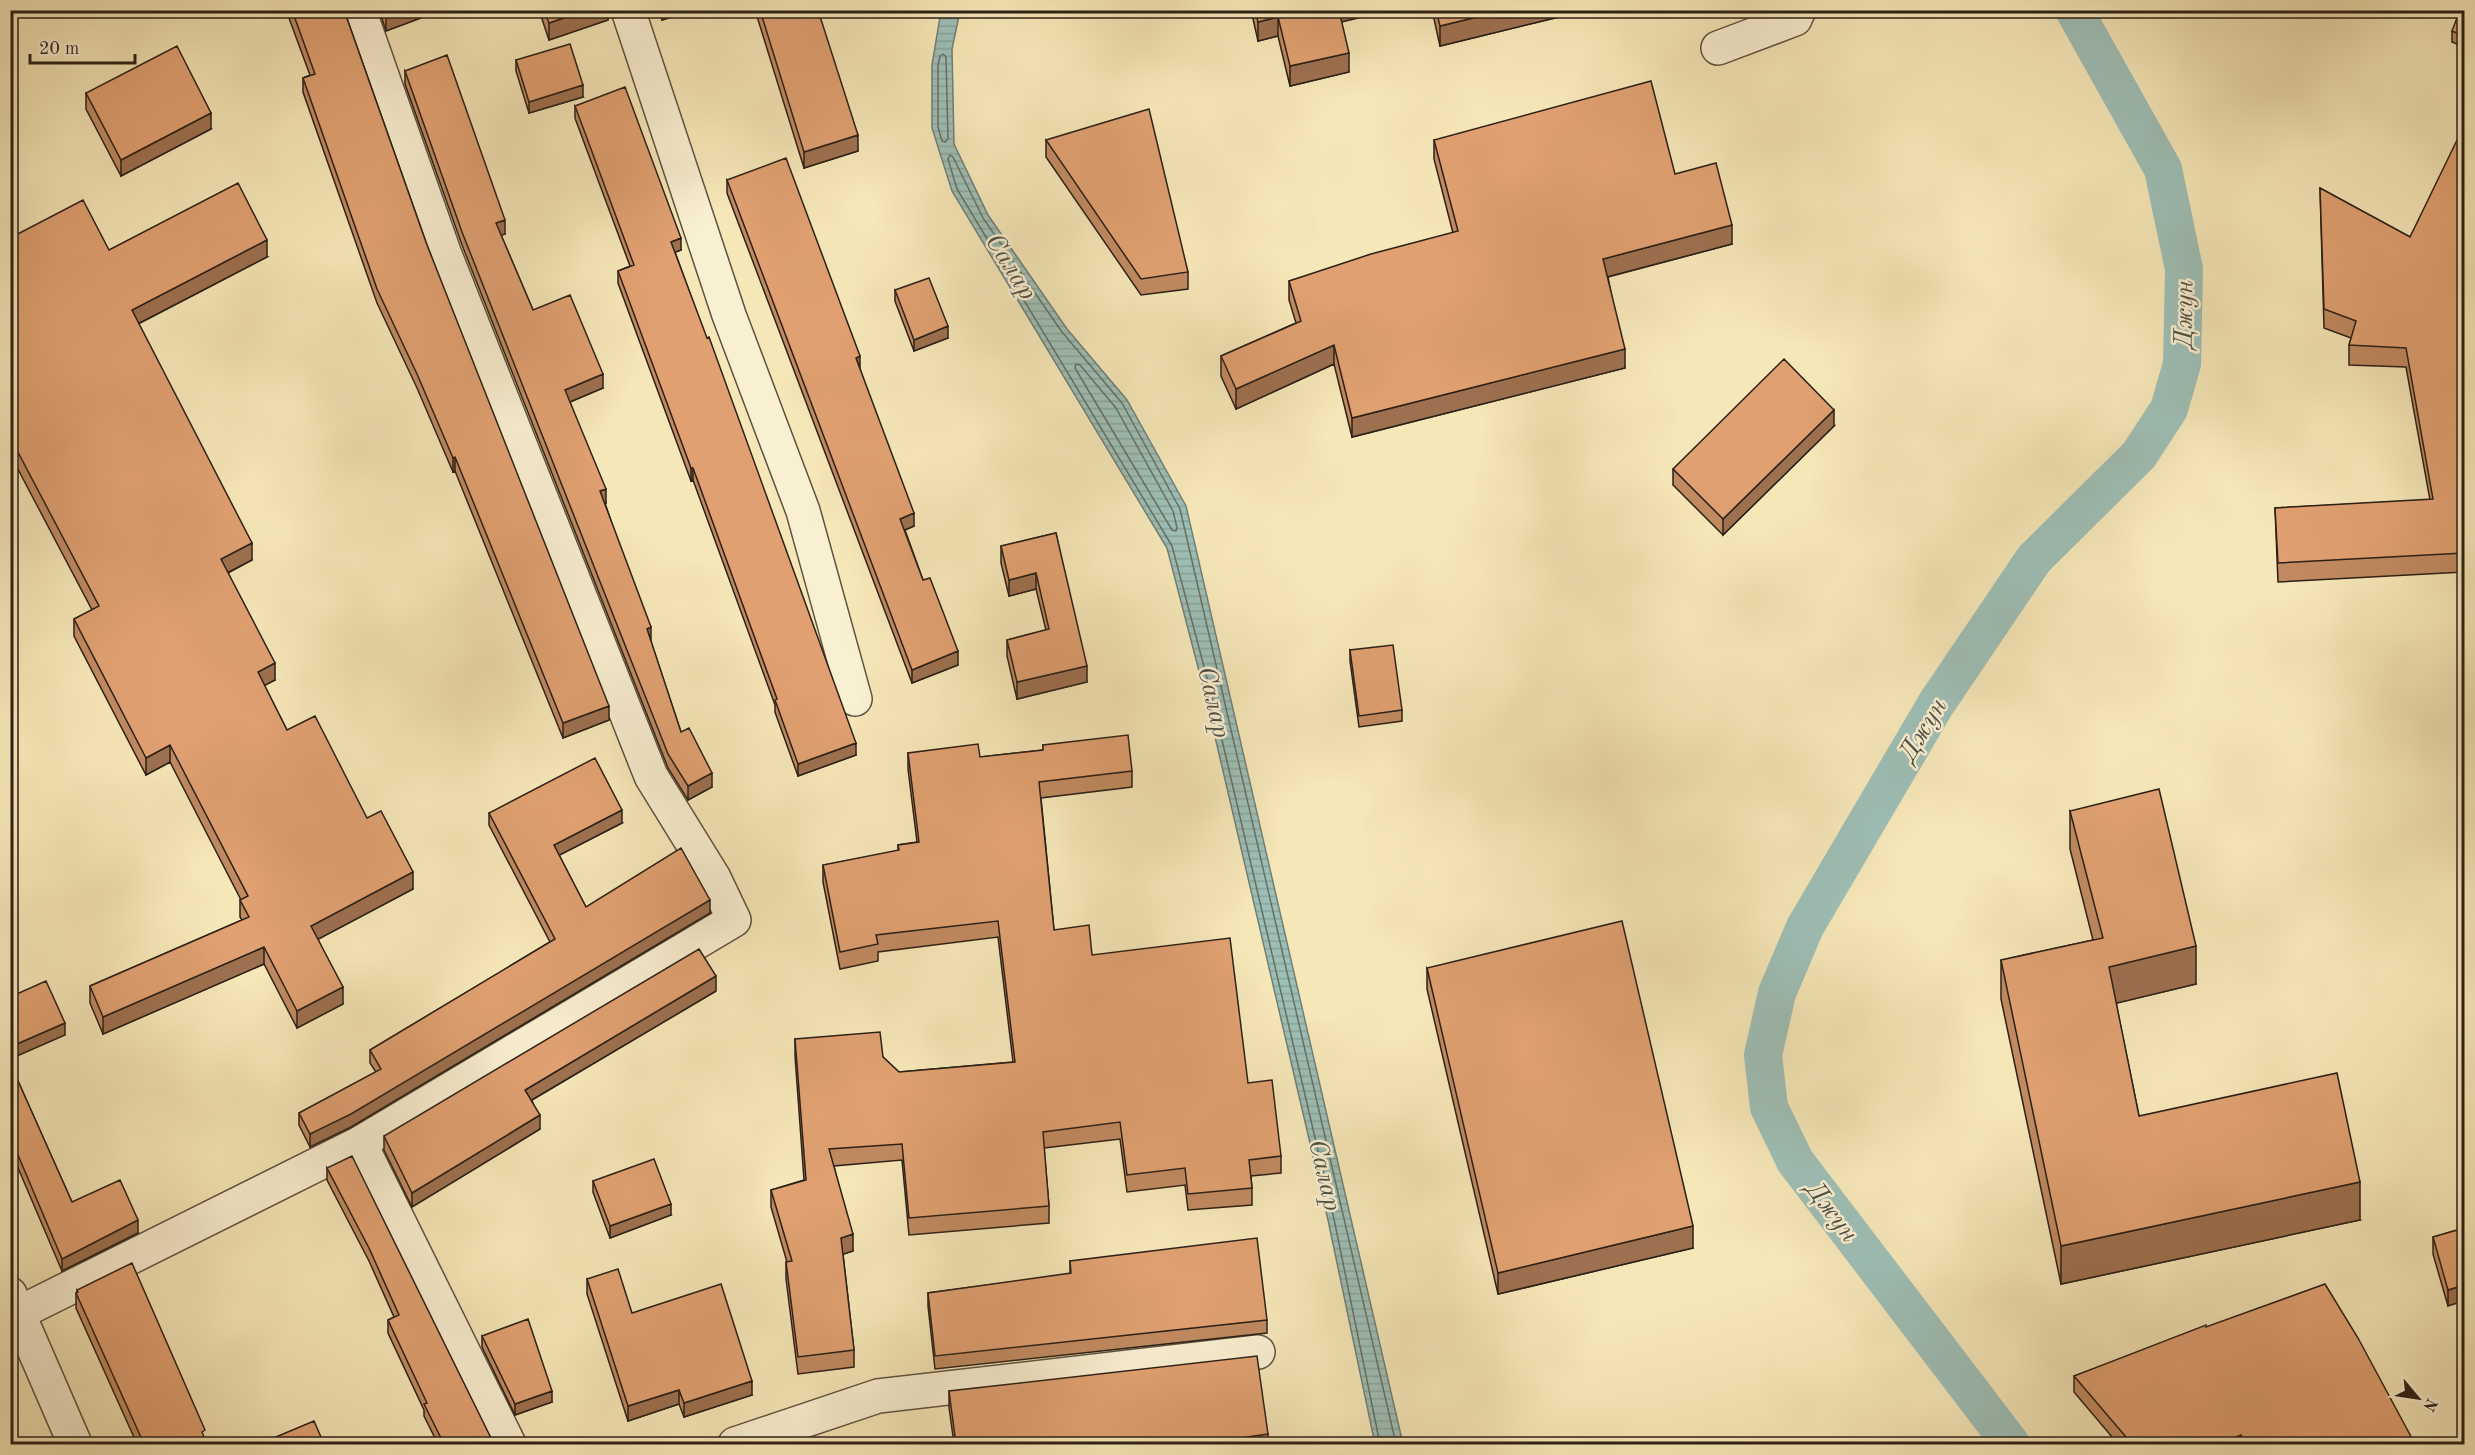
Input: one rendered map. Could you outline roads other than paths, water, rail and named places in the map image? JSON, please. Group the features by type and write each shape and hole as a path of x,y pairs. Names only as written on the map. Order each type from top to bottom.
{"street":[{"path":"75,1444 15,1303 360,1143 734,920 714,878 651,776 444,252 359,10"},
{"path":"628,10 729,315 803,511 855,699"},
{"path":"1718,48 1795,19 1799,10"},
{"path":"360,1143 509,1444"},
{"path":"735,1444 878,1396 1258,1352"}],"water":[{"name":"Салар","path":"941,11 960,11 952,49 954,144 988,215 1067,329 1127,400 1186,506 1403,1444 1375,1444 1328,1220 1205,694 1167,548 952,191 932,128 932,65"}],"waterway":[{"name":"Джун","path":"2011,1444 1795,1161 1769,1107 1763,1055 1777,993 1805,927 1936,704 2034,559 2139,455 2169,409 2182,364 2184,269 2163,169 2074,10"}]}
